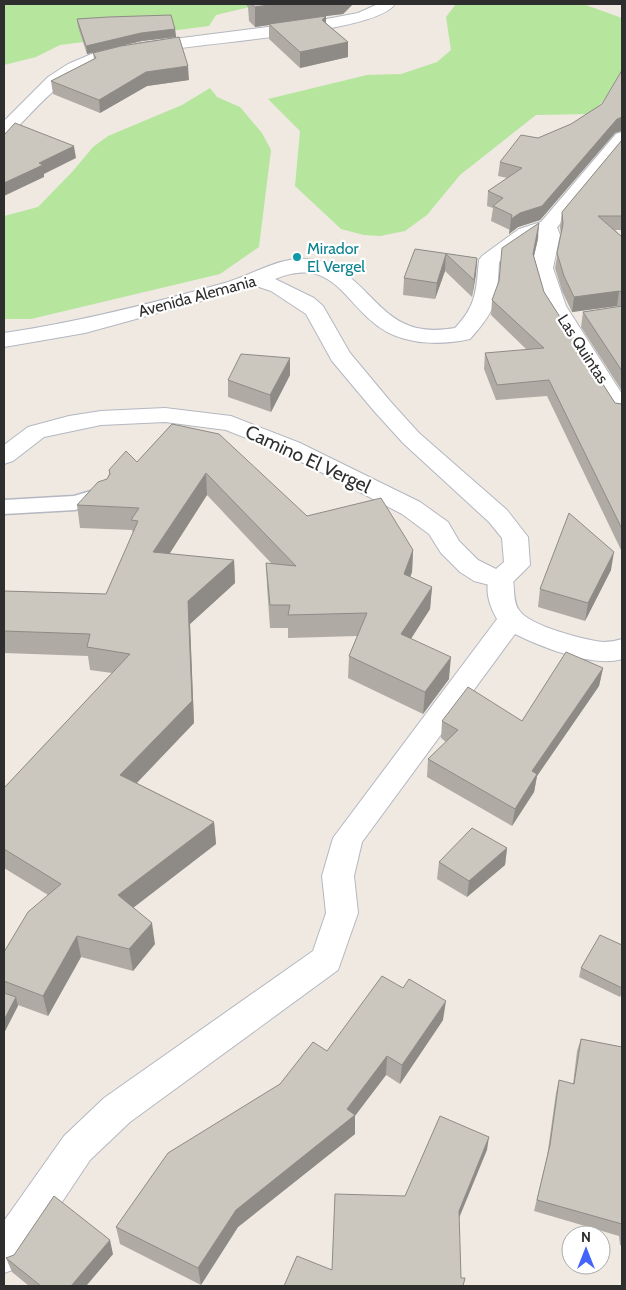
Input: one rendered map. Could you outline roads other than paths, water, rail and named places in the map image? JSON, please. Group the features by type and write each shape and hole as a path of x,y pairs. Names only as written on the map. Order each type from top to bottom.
{"street":[{"path":"4,131 45,88 74,68 110,54 152,46 311,27 362,16 382,9 387,4"},
{"path":"548,226 622,138"},
{"name":"Avenida Alemania","path":"4,340 63,332 259,280 292,266 322,268 335,274 376,314 407,333 434,338 462,334 476,319 486,299 489,260 526,233 548,226"},
{"name":"Las Quintas","path":"548,226 550,235 543,268 555,306 622,412"},
{"path":"259,280 278,286 306,303 315,311 340,356 382,406 411,438 504,523 515,538 517,564 501,580 503,605 510,619 545,635 587,650 611,652 622,649"},
{"path":"563,321 590,318"},
{"name":"Camino El Vergel","path":"4,456 36,432 93,419 137,414 165,415 231,423 292,448 410,508 439,528 450,547 469,566 483,575 501,580"},
{"path":"4,1254 78,1148 117,1110 326,960 342,913 338,876 348,838 510,619"}],"lane":[{"path":"4,507 75,503 101,494"}],"place":[{"name":"Mirador El Vergel","path":"297,257"}]}
